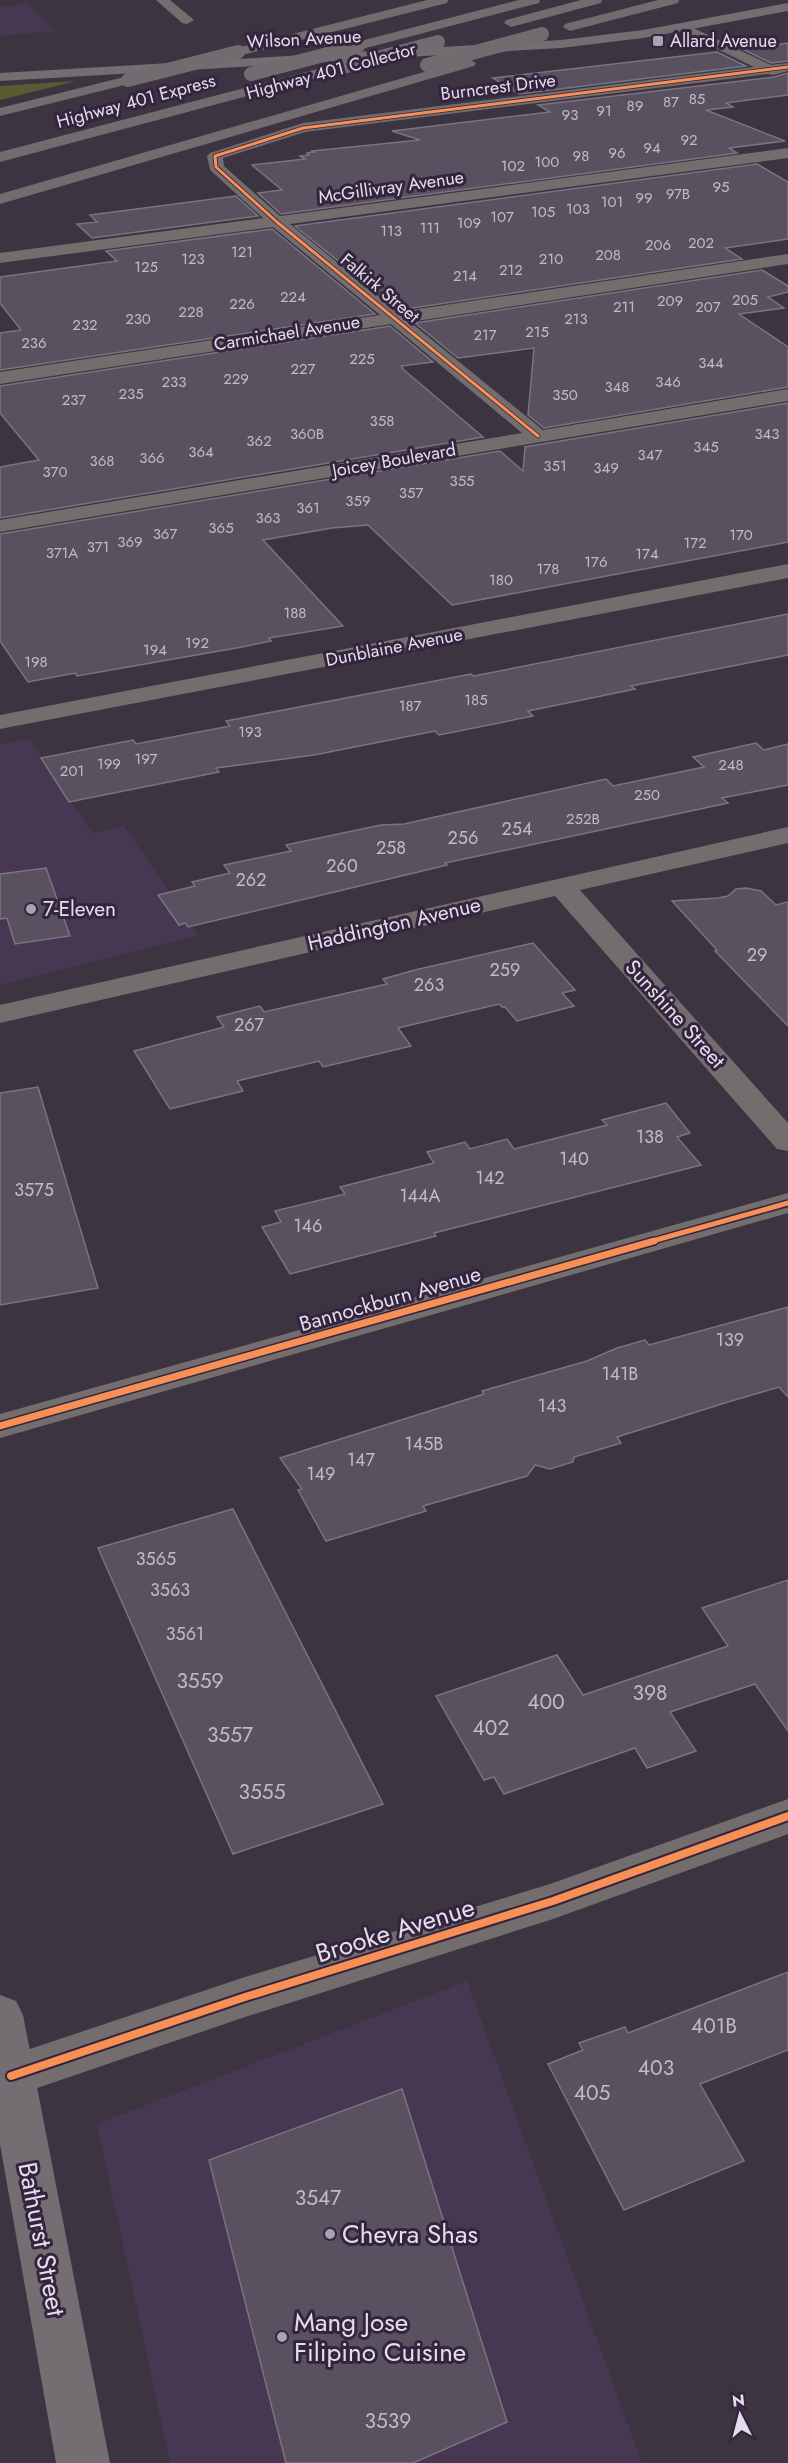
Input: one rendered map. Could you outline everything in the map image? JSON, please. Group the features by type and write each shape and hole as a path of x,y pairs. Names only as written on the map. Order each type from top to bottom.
{"highway":[{"name":"Highway 401 Collector","path":"0,112 442,0"},
{"name":"Highway 401 Express","path":"228,80 534,0"},
{"path":"493,27 596,0"},
{"name":"Highway 401 Collector","path":"143,141 673,0"},
{"path":"0,199 469,63 591,22"},
{"name":"Highway 401 Express","path":"0,157 460,36"}],"main road":[{"name":"Wilson Avenue","path":"0,77 561,44 683,27 788,7"},
{"name":"Bathurst Street","path":"0,2015 83,2463"}],"street":[{"path":"162,0 187,20"},
{"path":"683,27 788,78"},
{"name":"Burncrest Drive","path":"215,156 303,128 788,67"},
{"name":"McGillivray Avenue","path":"0,258 788,153"},
{"name":"Falkirk Street","path":"215,156 213,160 216,167 277,222 538,436"},
{"name":"Carmichael Avenue","path":"0,378 788,259"},
{"name":"Joicey Boulevard","path":"0,526 788,395"},
{"name":"Dunblaine Avenue","path":"0,722 788,571"},
{"name":"Haddington Avenue","path":"0,1014 788,835"},
{"name":"Sunshine Street","path":"561,886 788,1142"},
{"name":"Bannockburn Avenue","path":"0,1426 788,1203"},
{"name":"Brooke Avenue","path":"11,2076 257,1994 553,1901 788,1816"}],"shaded area":[{"path":"28,4 54,31 0,36 0,7"},
{"path":"29,739 92,833 124,826 199,935 0,985 0,744"},
{"path":"467,1981 642,2463 170,2463 97,2124"}],"green space":[{"path":"76,81 0,100 0,86"}],"building":[{"path":"788,43 788,61 771,63 742,49"},
{"path":"717,52 746,66 519,94 493,78"},
{"path":"788,73 788,95 726,103 733,107 706,110 785,141 729,148 737,153 281,214 258,193 282,190 252,165 305,159 300,156 309,155 307,153 314,152 312,151 420,140 392,131 550,112 538,105 774,77"},
{"path":"757,164 788,182 788,239 725,248 742,259 399,310 295,226"},
{"path":"236,196 258,216 92,238 77,224 97,222 90,215"},
{"path":"272,229 375,314 0,370 0,333 21,330 0,303 0,277 117,261 106,251"},
{"path":"762,270 788,286 788,292 768,297 784,308 739,314 788,347 788,387 544,428 528,415 534,348 458,358 415,323"},
{"path":"390,326 433,362 401,366 404,370 483,437 0,518 0,467 39,460 0,413 0,386"},
{"path":"788,403 788,542 452,605 368,525 332,528 263,540 343,626 269,638 271,641 242,647 77,676 75,673 28,682 0,641 0,534 500,451 523,471 525,447"},
{"path":"788,614 788,655 631,686 635,689 528,711 533,716 439,735 435,731 314,755 216,768 219,772 69,802 41,758 133,740 136,744 230,726 226,721 471,674 474,676"},
{"path":"756,743 764,750 788,744 788,785 722,798 728,803 445,863 447,865 188,927 185,923 179,925 158,895 195,886 192,882 230,873 224,865 291,851 286,845 381,825 404,824 606,779 613,786 704,767 693,757"},
{"path":"46,868 70,936 15,944 7,918 0,919 0,874"},
{"path":"736,889 761,891 776,905 788,902 788,1026 715,951 717,950 672,901 718,898 728,896"},
{"path":"533,943 575,990 562,993 574,1006 517,1021 505,1007 499,1004 398,1028 411,1046 323,1067 319,1061 237,1081 243,1091 170,1109 134,1051 224,1027 217,1017 260,1006 264,1012 387,984 383,979"},
{"path":"38,1087 98,1288 0,1305 0,1093"},
{"path":"666,1103 690,1133 677,1137 701,1165 434,1233 436,1236 290,1274 262,1227 281,1222 275,1211 345,1194 340,1187 434,1163 427,1152 465,1142 470,1149 507,1139 514,1149 607,1125 602,1120"},
{"path":"788,1307 788,1397 779,1387 728,1402 617,1437 621,1443 574,1457 573,1462 550,1469 535,1465 527,1476 423,1506 426,1511 326,1541 298,1490 302,1489 280,1458 484,1394 482,1391 587,1361 617,1348 645,1340 649,1345"},
{"path":"233,1509 383,1804 233,1854 98,1548"},
{"path":"788,1580 788,1731 755,1684 670,1712 696,1751 647,1768 635,1748 504,1794 494,1777 484,1780 436,1696 557,1655 583,1695 728,1646 702,1608"},
{"path":"788,1972 788,2050 700,2084 744,2161 624,2210 548,2064 583,2050 579,2043 625,2027 628,2033"},
{"path":"402,2089 507,2422 413,2463 286,2463 209,2160"}],"cycle path":[{"path":"538,436 277,222 216,167 215,156 303,128 788,67"},
{"path":"0,1426 788,1203"},
{"path":"11,2076 245,1997 553,1901 788,1816"}],"place":[{"name":"Allard Avenue","path":"658,41"},
{"name":"7-Eleven","path":"31,909"},
{"name":"Chevra Shas","path":"330,2234"},
{"name":"Mang Jose Filipino Cuisine","path":"282,2337"}]}
